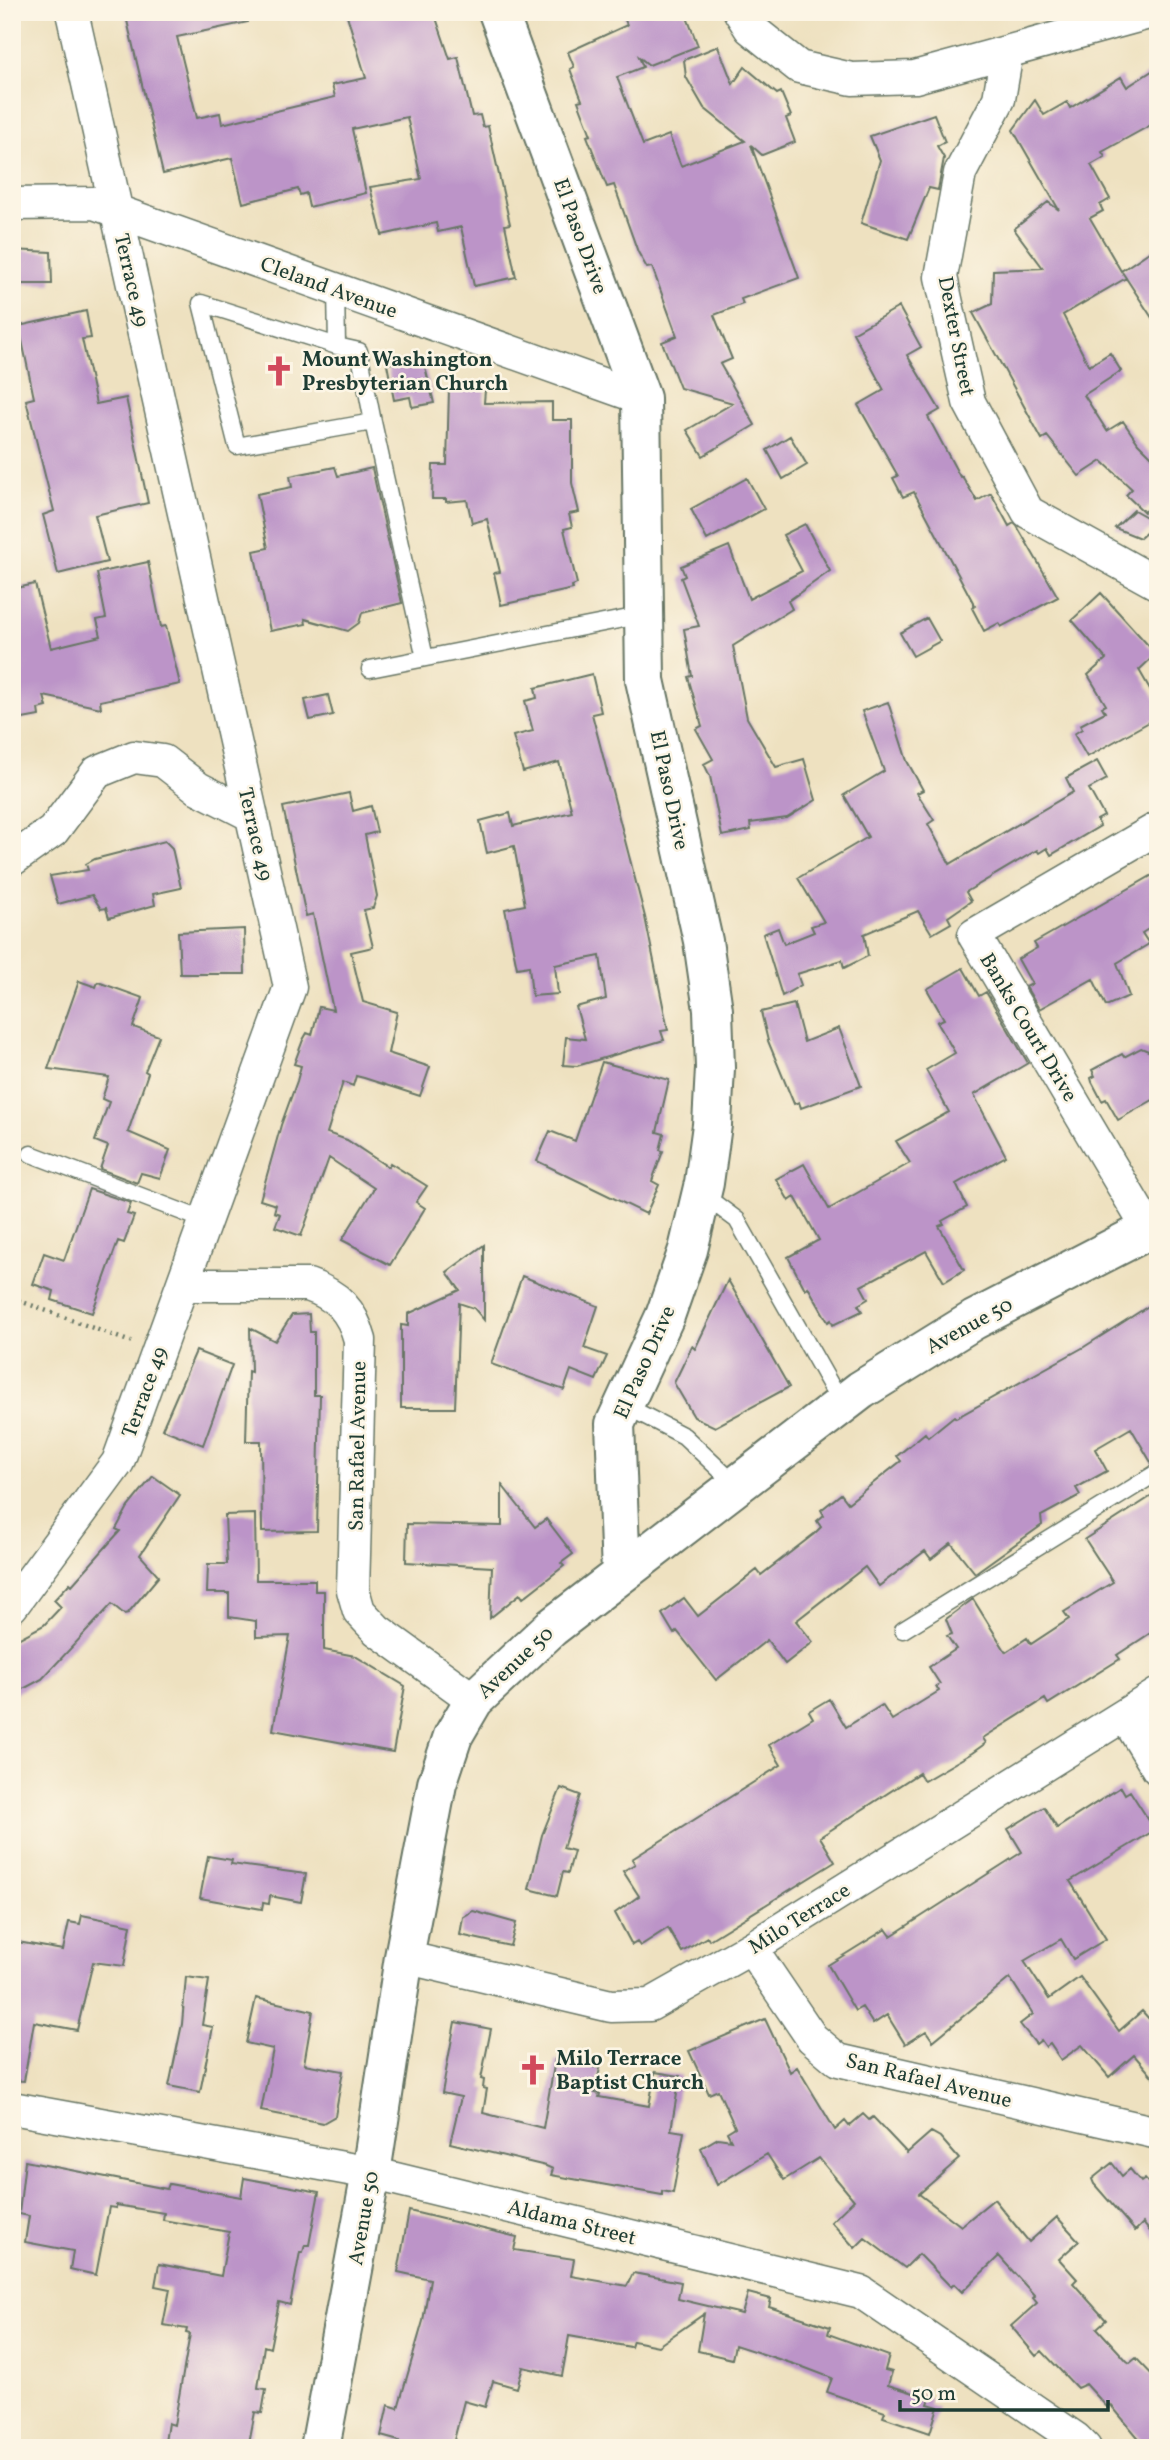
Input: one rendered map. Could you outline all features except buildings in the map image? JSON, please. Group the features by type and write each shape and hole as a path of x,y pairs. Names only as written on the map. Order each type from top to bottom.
{"street":[{"name":"Terrace 49","path":"12,1606 118,1462 290,987 72,12"},
{"name":"El Paso Drive","path":"498,12 640,398 645,680 703,941 712,1010 715,1068 712,1125 701,1194 688,1250 665,1316 615,1424 621,1573"},
{"path":"740,12 750,28 799,67 852,79 915,77 1152,12"},
{"name":"Dexter Street","path":"1007,52 999,99 960,173 942,277 969,402 1028,512 1158,584"},
{"name":"Cleland Avenue","path":"12,204 94,204 117,211 640,398"},
{"path":"12,860 53,831 97,772 134,757 163,761 198,788 251,815"},
{"name":"Banks Court Drive","path":"1154,1228 974,935 1158,828"},
{"name":"Avenue 50","path":"320,2448 371,2173 404,1957 437,1784 453,1736 474,1700 551,1628 861,1390 974,1320 1154,1228"},
{"name":"San Rafael Avenue","path":"183,1285 308,1285 327,1291 343,1304 355,1322 359,1340 354,1590 359,1611 377,1630 474,1700"},
{"name":"Milo Terrace","path":"404,1957 611,2006 650,2005 751,1948 1158,1694"},
{"path":"1125,1715 1158,1769"},
{"name":"San Rafael Avenue","path":"751,1948 812,2038 838,2060 1158,2133"},
{"name":"Aldama Street","path":"12,2108 371,2173 861,2292 1076,2439 1085,2448"}],"lane":[{"path":"336,289 337,346"},
{"path":"373,422 237,446 201,303 359,351 425,657"},
{"path":"370,668 644,615"},
{"path":"31,1154 206,1221"},
{"path":"701,1194 737,1220 842,1405"},
{"path":"624,1405 684,1436 736,1485"},
{"path":"903,1630 1158,1472"}],"path":[{"path":"12,1298 159,1351"}],"place":[{"name":"Mount Washington Presbyterian Church","path":"279,371"},
{"name":"Milo Terrace Baptist Church","path":"533,2070"}]}
